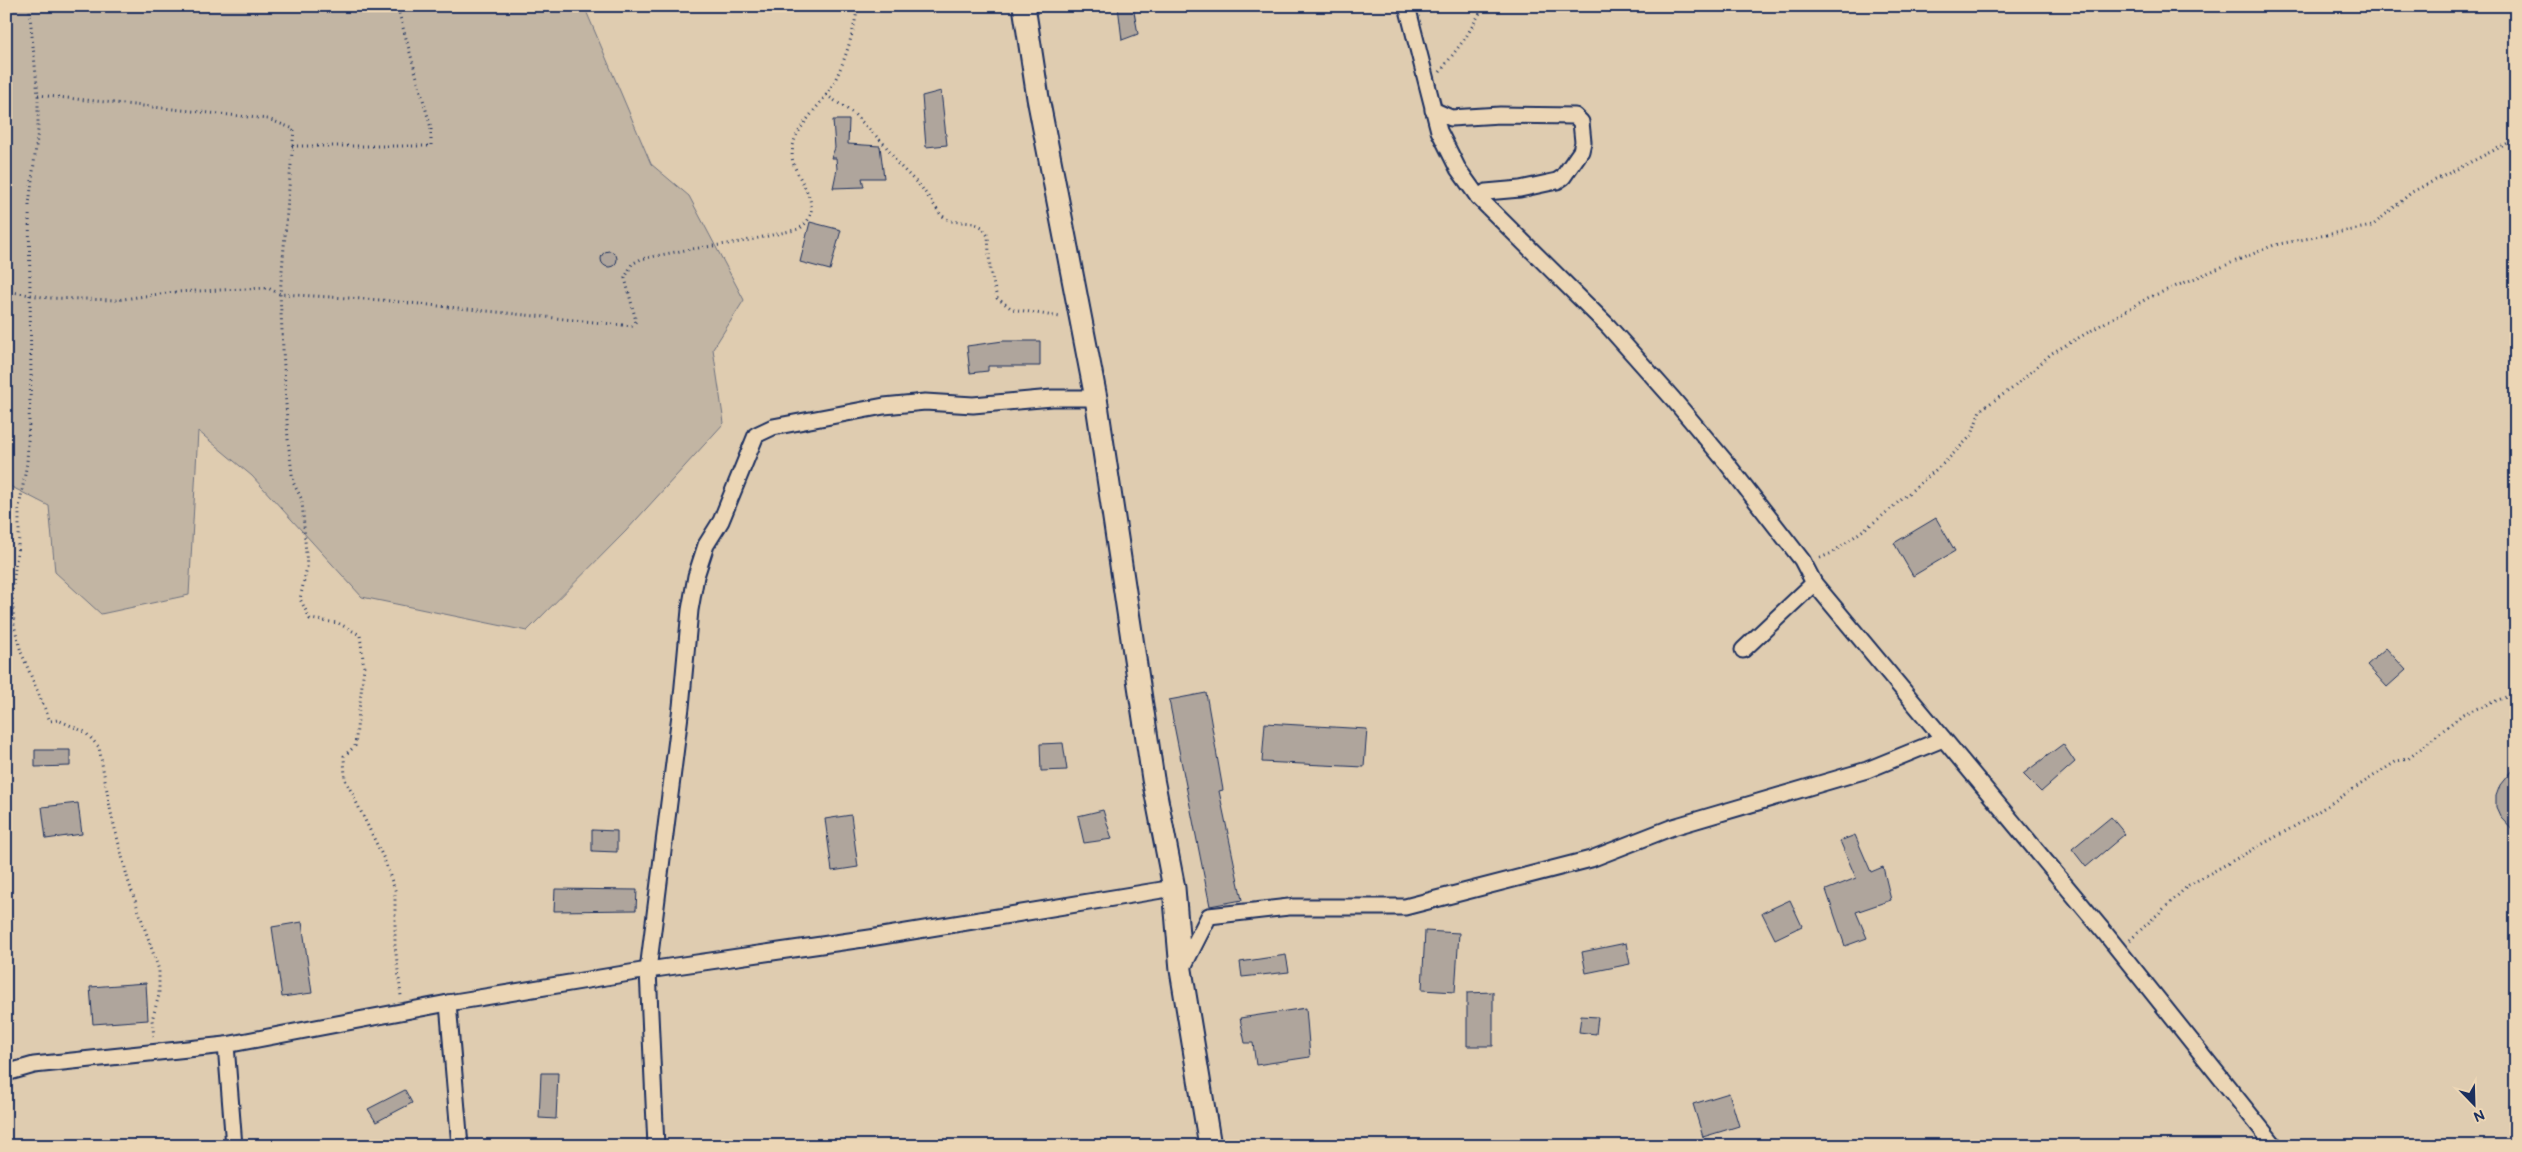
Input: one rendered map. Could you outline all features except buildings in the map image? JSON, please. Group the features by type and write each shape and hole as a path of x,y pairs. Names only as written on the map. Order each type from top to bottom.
{"main road":[{"path":"1024,6 1038,98 1096,398 1153,779 1174,888 1181,970 1210,1146"}],"street":[{"path":"1407,6 1439,131 1458,169 1478,198 1608,326 1725,461 1802,560 1814,584 2119,950 2275,1146"},
{"path":"1433,110 1451,118 1533,114 1575,116 1581,122 1583,142 1581,151 1571,168 1557,181 1506,191 1486,192 1478,198"},
{"path":"656,1146 648,970 696,576 706,545 721,521 756,435 773,427 884,406 925,402 973,405 1052,398 1096,398"},
{"path":"1743,650 1814,584"},
{"path":"1181,970 1209,916 1289,907 1405,907 1591,859 1673,827 1867,770 1944,739"},
{"path":"6,1073 34,1065 226,1046 448,1003 648,970 870,938 1174,888"},
{"path":"448,1003 460,1146"},
{"path":"226,1046 234,1146"}],"path":[{"path":"29,6 38,95 38,130 29,206 31,377 27,463 19,508 19,538 12,592 14,625 21,652 50,721 58,720 85,732 99,747 111,812 128,880 159,970 159,995 152,1020 154,1039 150,1053"},
{"path":"292,146 430,146 431,128 397,6"},
{"path":"6,291 49,298 116,300 174,292 268,288 280,294 381,300 632,326 636,321 625,278 632,264 641,259 741,242 798,229 804,225 811,205 811,199 794,166 792,157 794,140 826,95 842,63 855,25 858,6"},
{"path":"1428,89 1466,37 1484,6"},
{"path":"38,95 268,119 294,129 280,294 288,440 293,482 302,500 307,566 300,599 310,619 338,622 360,635 364,667 355,746 344,756 345,780 384,860 395,890 395,945 400,995 412,1010"},
{"path":"826,95 853,113 885,145 898,164 922,188 941,215 950,221 973,222 982,228 988,236 992,283 997,298 1022,312 1080,321"},
{"path":"1802,560 1818,559 1832,553 1881,517 1972,435 1980,410 2013,388 2052,353 2148,298 2274,246 2372,226 2412,192 2516,139"},
{"path":"6,617 14,625"},
{"path":"2119,950 2189,885 2297,825 2397,761 2408,759 2463,714 2516,693"}],"shaded area":[{"path":"6,6 584,6 651,164 689,196 744,300 713,349 724,423 626,531 527,631 362,597 252,476 198,431 189,595 101,614 55,572 49,506 6,484"}]}
